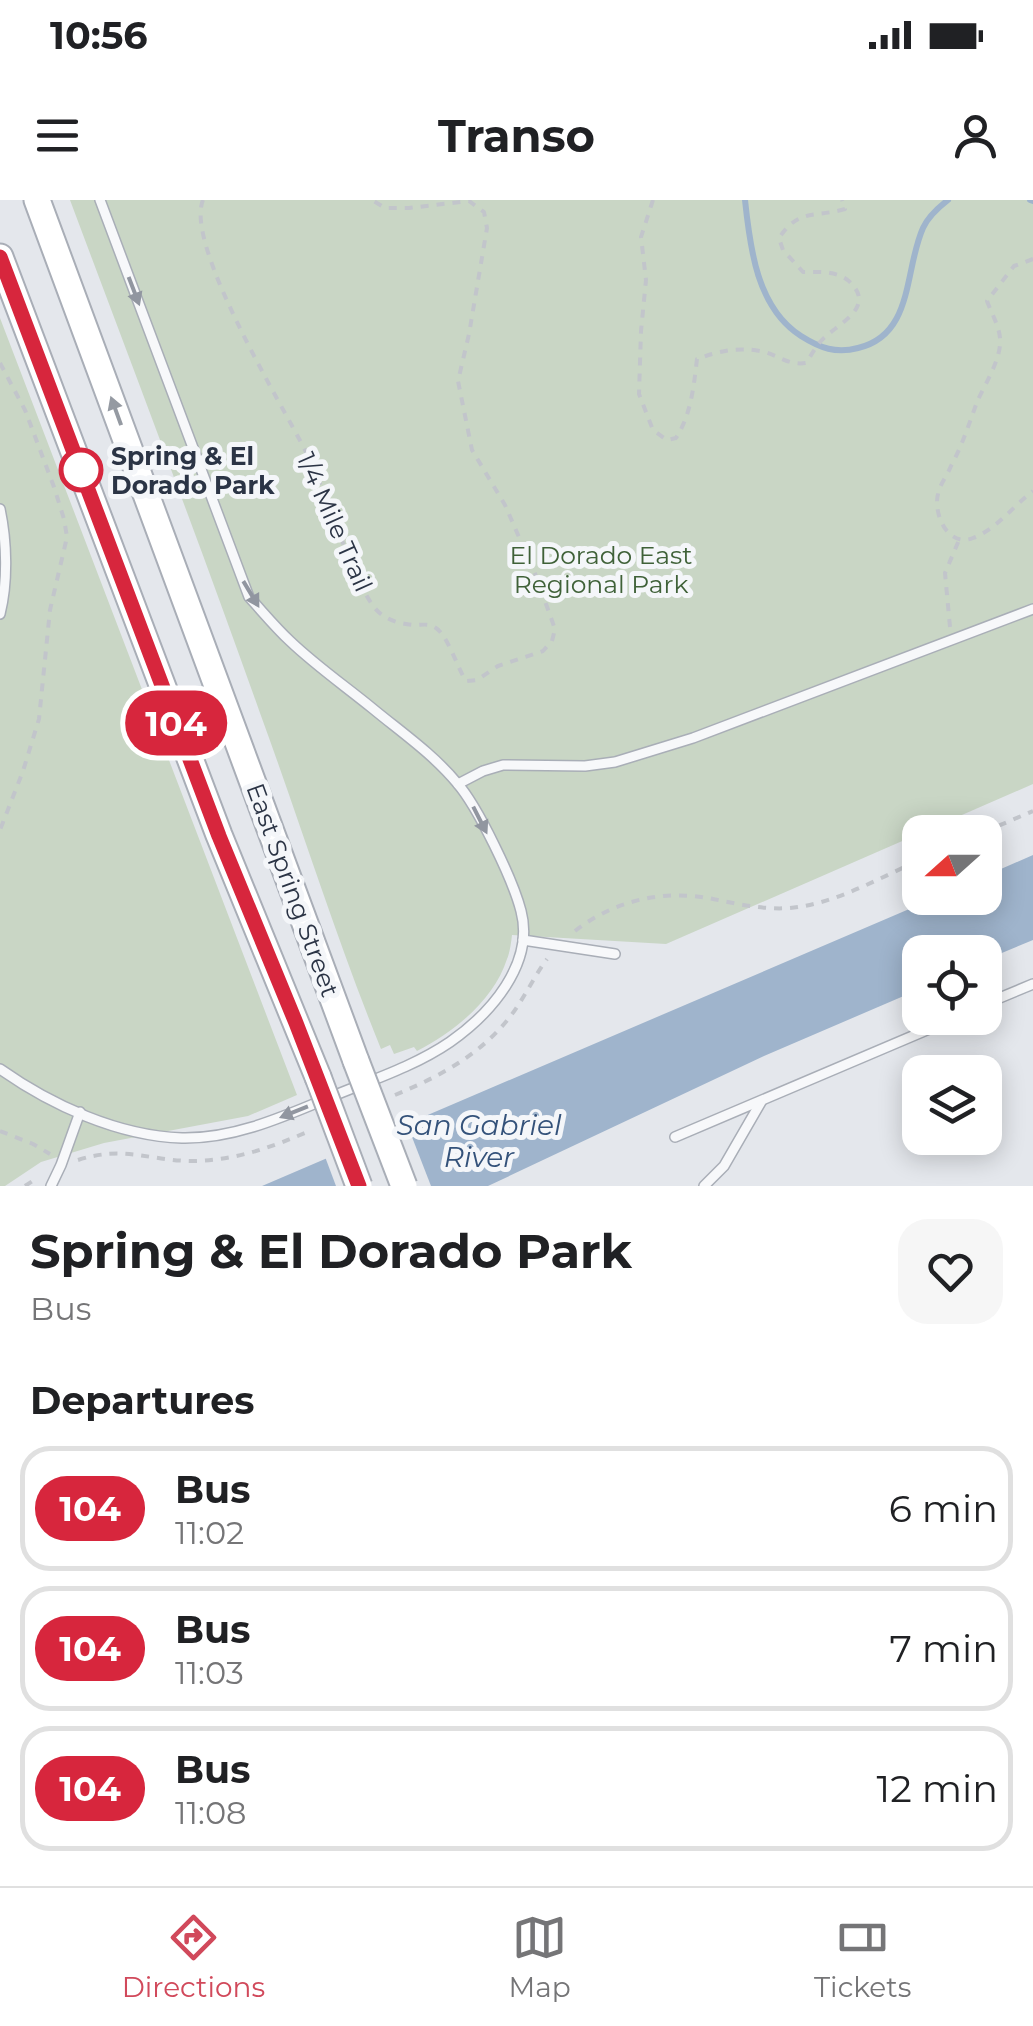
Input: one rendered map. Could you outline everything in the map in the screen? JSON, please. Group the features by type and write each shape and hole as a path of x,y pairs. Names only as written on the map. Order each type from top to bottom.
{"main road":[{"name":"East Spring Street","path":"37,200 404,1186"},
{"name":"East Spring Street","path":"0,257 219,836 360,1186"}],"lane":[{"path":"0,1069 80,1112 136,1132 180,1138 232,1133 394,1071 448,1044 501,993 517,967 524,940 522,913 509,878 458,784 426,752 291,642 248,597 100,200"},
{"path":"0,510 4,530 4,598 0,614"},
{"path":"458,784 503,764 585,766 647,753 1033,608"},
{"path":"524,940 614,954"},
{"path":"1002,997 1033,984"},
{"path":"676,1137 914,1035"},
{"path":"704,1186 724,1166 762,1100"},
{"path":"51,1186 80,1112"}],"path":[{"name":"1/4 Mile Trail","path":"203,200 200,208 205,239 238,326 307,455 372,605 384,618 410,625 432,624 442,632 466,680 476,680 498,666 542,650 552,642 556,629 505,505 472,450 458,381 486,228 484,212 469,201 385,208 372,200"},
{"path":"653,200 642,237 646,280 640,394 653,430 667,440 676,438 682,428 694,388 697,359 730,350 763,352 795,365 806,363 822,339 848,319 859,304 858,291 846,278 828,272 803,272 783,250 779,238 800,216 845,209 842,200"},
{"path":"1033,259 1014,266 987,302 1001,338 994,366 939,488 939,517 945,530 959,540 975,538 995,526 1033,491"},
{"path":"0,363 25,410 54,487 67,537 50,610 39,719 0,830"},
{"path":"953,639 945,573 959,540"},
{"path":"1002,824 1033,811"},
{"path":"0,1131 53,1155 61,1166"}],"green space":[{"name":"El Dorado East Regional Park","path":"70,200 1033,200 1033,784 962,815 902,815 902,841 666,944 512,935 501,974 483,1001 445,1034 417,1051 414,1047 394,1054 390,1045 381,1049 214,584"},
{"path":"0,318 297,1095 248,1116 104,1143 41,1162 5,1186 0,1186"}],"water":[{"name":"San Gabriel River","path":"1033,855 1033,940 1002,953 1002,935 902,935 902,997 764,1056 488,1186 262,1186 902,912 1002,915 1002,869"}],"pier":[{"path":"405,1119 431,1186 336,1186 324,1154"}],"waterway":[{"path":"745,200 758,276 774,310 801,336 828,349 842,350 876,341 889,330 904,299 923,228 948,200"}],"bus line":[{"name":"104","path":"0,257 219,836 359,1186"}],"place":[{"name":"Spring & El Dorado Park","path":"81,470"}]}
